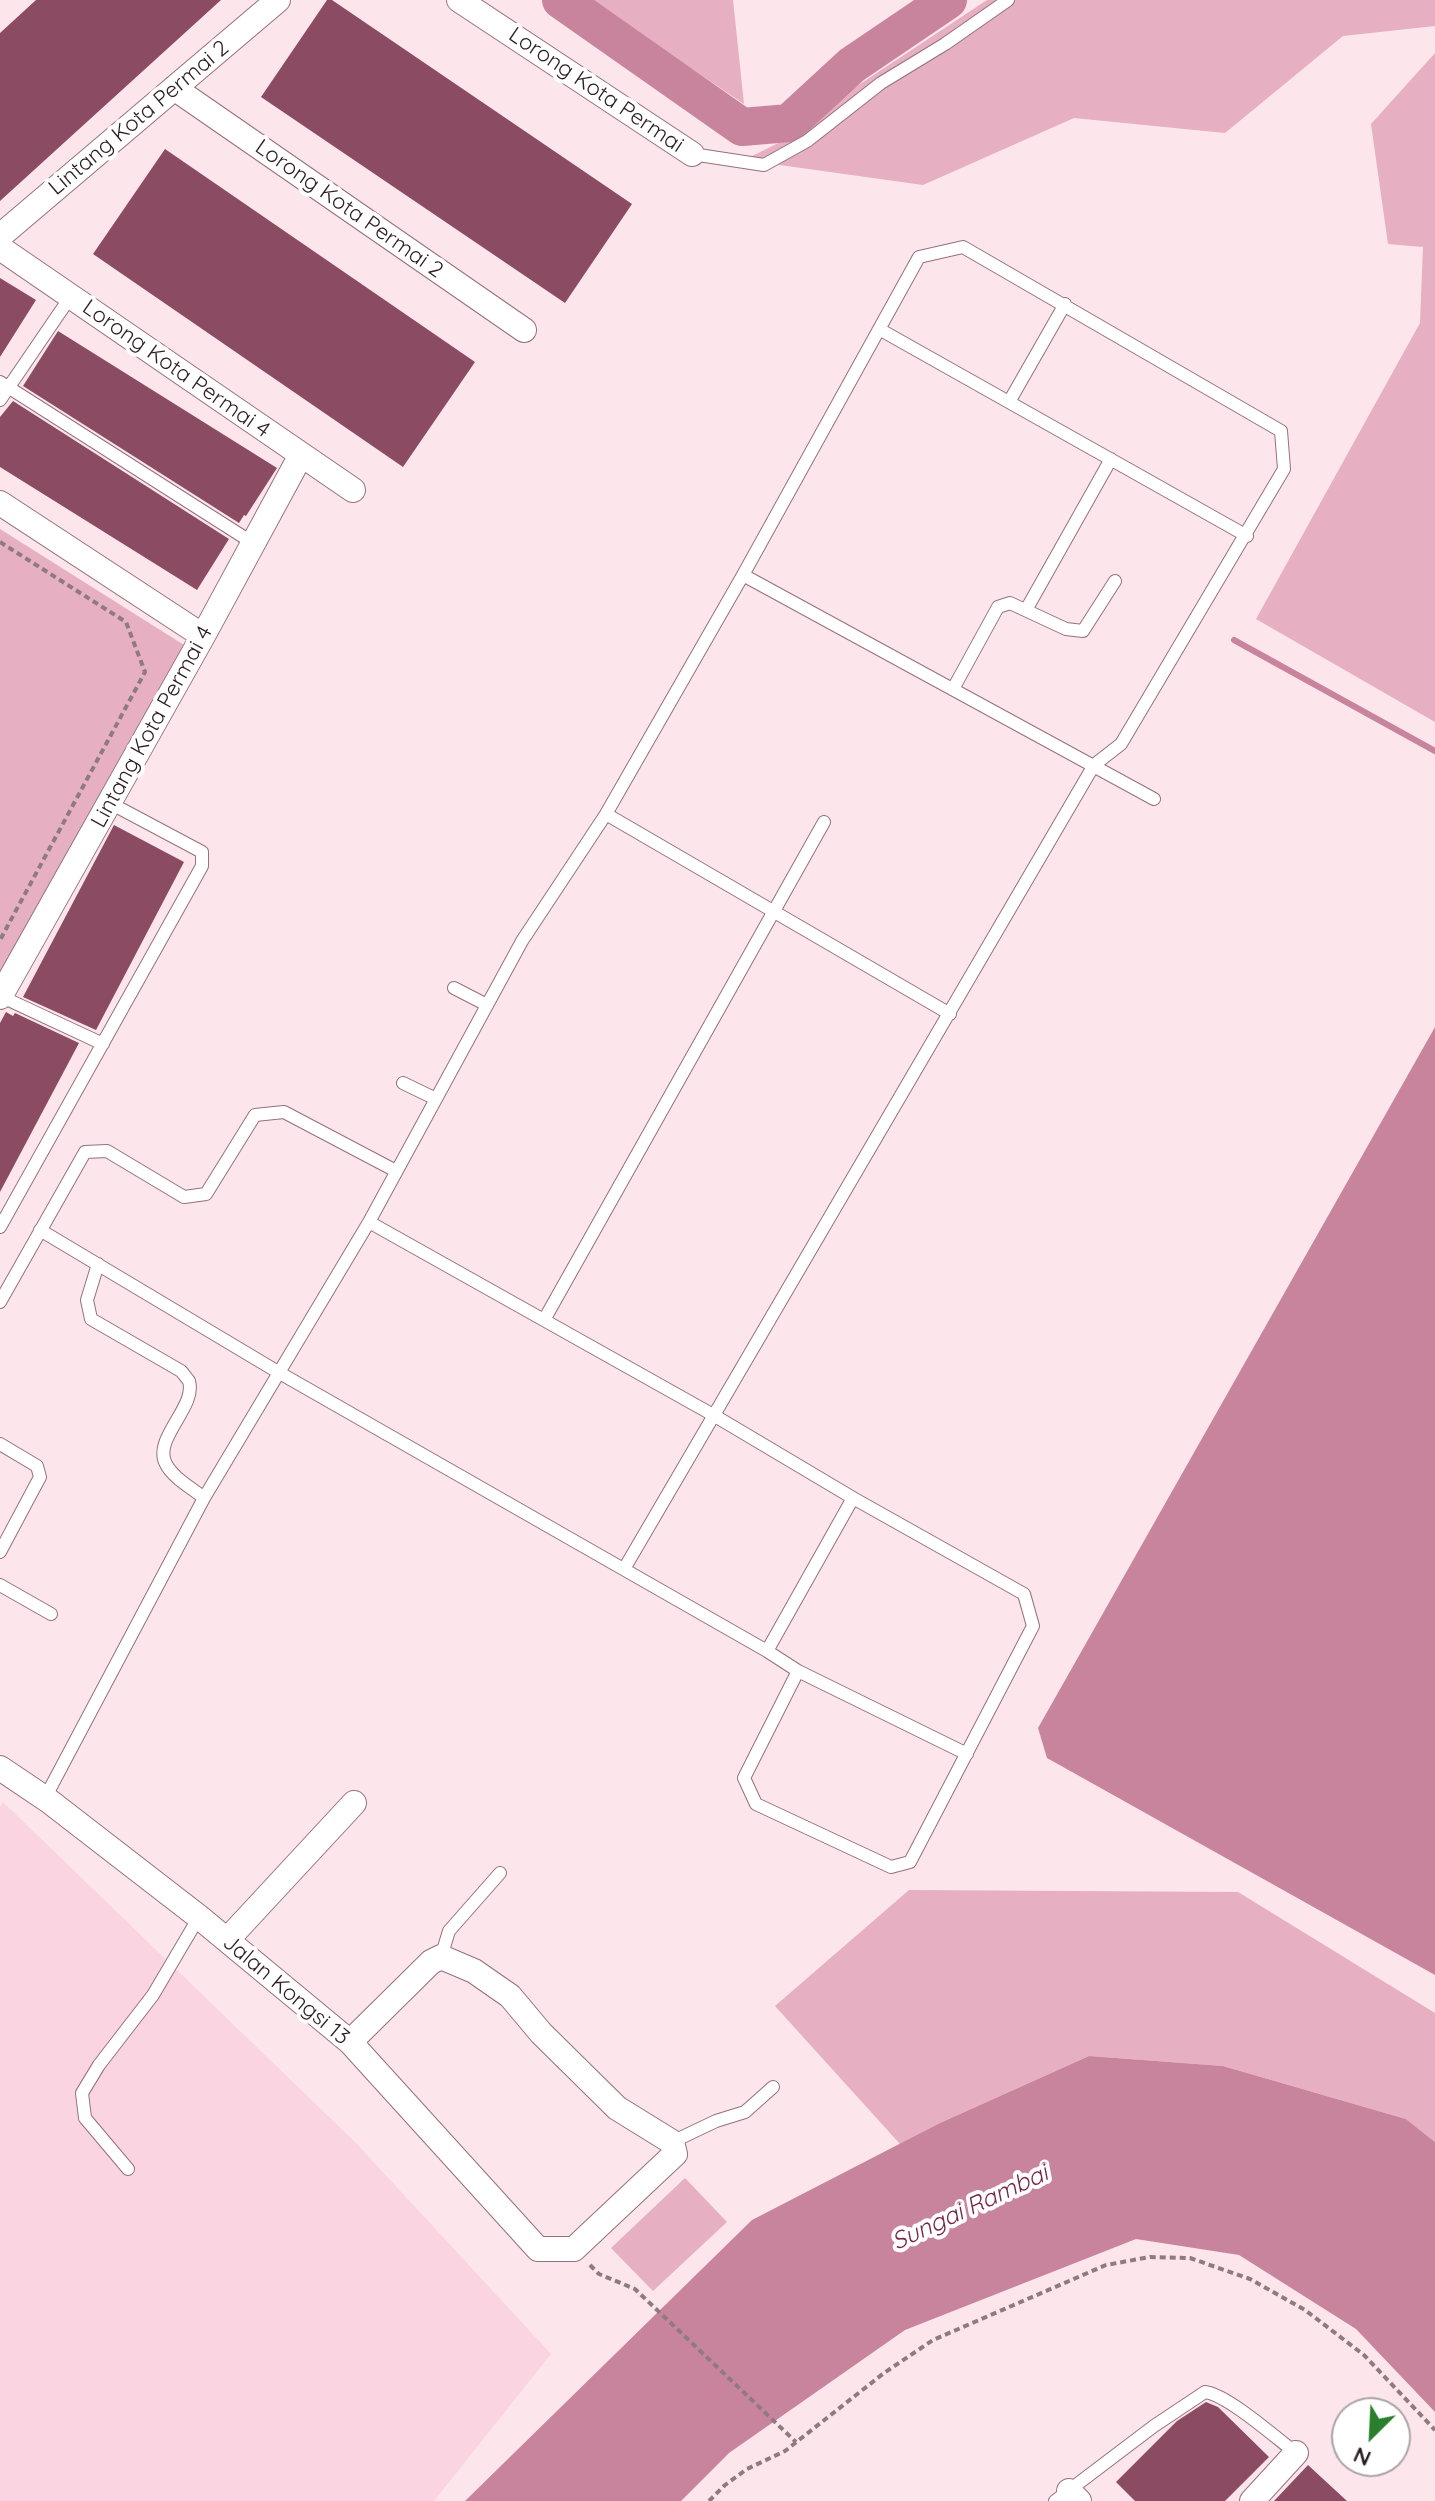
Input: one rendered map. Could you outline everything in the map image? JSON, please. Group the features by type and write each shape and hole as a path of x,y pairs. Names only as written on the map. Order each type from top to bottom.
{"street":[{"name":"Lintang Kota Permai 2","path":"0,236 278,0"},
{"name":"Lorong Kota Permai","path":"459,0 692,154"},
{"name":"Lorong Kota Permai 2","path":"174,88 524,330"},
{"name":"Lorong Kota Permai 4","path":"0,248 353,490"},
{"name":"Lintang Kota Permai 4","path":"0,996 301,455"},
{"path":"0,503 203,636"},
{"name":"Jalan Kongsi 13","path":"0,1768 45,1798 199,1917 350,2042 538,2249 574,2249"},
{"path":"227,1940 354,1803"},
{"path":"350,2042 431,1962 441,1957 474,1971 510,1996 541,2033 617,2108 672,2142 675,2154 574,2249"},
{"path":"1252,2501 1296,2453"}],"lane":[{"path":"692,154 764,165 807,141 881,83 1008,0"},
{"path":"45,1798 204,1498 369,1222 522,941 606,814 919,257 963,247 1281,431 1284,469 1121,744 1094,765 624,1569"},
{"path":"0,400 4,385 71,296"},
{"path":"1009,402 1065,304"},
{"path":"879,329 1247,536"},
{"path":"4,385 253,543"},
{"path":"1026,610 1111,459"},
{"path":"743,575 1154,799"},
{"path":"953,689 998,607 1010,603 1066,629 1083,631 1115,581"},
{"path":"0,1227 202,866 202,852 110,803"},
{"path":"606,814 950,1014"},
{"path":"544,1320 824,822"},
{"path":"454,988 487,1005"},
{"path":"0,996 103,1044"},
{"path":"403,1083 436,1099"},
{"path":"0,1302 85,1152 107,1151 184,1197 206,1194 255,1115 284,1112 396,1171"},
{"path":"369,1222 1024,1594 1033,1626 910,1862 891,1867 756,1804 744,1778 798,1671"},
{"path":"40,1230 278,1372 798,1671 967,1754"},
{"path":"98,1264 87,1300 91,1319 181,1371 189,1380 189,1393 165,1445 164,1461 171,1472 204,1498"},
{"path":"0,1444 37,1466 40,1477 0,1552"},
{"path":"767,1651 853,1498"},
{"path":"0,1585 51,1614"},
{"path":"441,1957 449,1931 500,1873"},
{"path":"128,2169 85,2118 82,2093 99,2065 153,1995 199,1917"},
{"path":"672,2142 716,2121 745,2112 773,2087"},
{"path":"1068,2498 1154,2426 1205,2392 1228,2402 1296,2453"}],"path":[{"path":"0,542 126,622 145,672 0,940"},
{"path":"574,2249 599,2274 635,2289 796,2442"},
{"path":"709,2501 747,2469 785,2451 884,2373 933,2340 1106,2265 1150,2257 1190,2258 1250,2279 1305,2310 1364,2355 1435,2430"}],"shaded area":[{"path":"590,0 733,0 744,104"},
{"path":"987,0 1435,0 1435,26 1343,36 1225,133 1074,118 923,185 744,160 811,127 848,92"},
{"path":"1435,53 1435,722 1256,619 1420,323 1423,247 1388,244 1371,124"},
{"path":"0,529 184,645 0,975"},
{"path":"3,1802 356,2143 551,2354 434,2501 0,2501 0,1807"},
{"path":"909,1890 1238,1892 1435,2013 1435,2142 1406,2119 1223,2066 1089,2056 900,2144 775,2006"},
{"path":"685,2178 727,2222 653,2291 611,2248"}],"water":[{"path":"1435,1027 1435,1975 1047,1758 1038,1728"},
{"name":"Sungai Rambai","path":"1089,2056 1223,2066 1406,2119 1435,2142 1435,2412 1356,2329 1239,2255 1136,2239 905,2330 729,2453 681,2501 465,2501 752,2220 940,2123"}],"building":[{"path":"36,0 221,0 0,201 0,33"},
{"path":"327,0 332,0 632,204 565,303 261,97"},
{"path":"165,149 475,362 403,467 93,254"},
{"path":"0,278 36,300 0,357"},
{"path":"58,331 277,468 239,523 23,386"},
{"path":"13,401 229,539 197,590 0,467 0,417"},
{"path":"114,825 184,862 96,1030 23,997"},
{"path":"6,1012 13,1016 15,1013 79,1043 0,1192 0,1023"},
{"path":"1206,2402 1218,2407 1269,2457 1225,2501 1135,2501 1116,2482 1177,2421"},
{"path":"1308,2465 1347,2501 1274,2501"}],"waterway":[{"path":"561,0 742,127 789,123 852,65 948,0"},
{"path":"1234,640 1435,751"}]}
